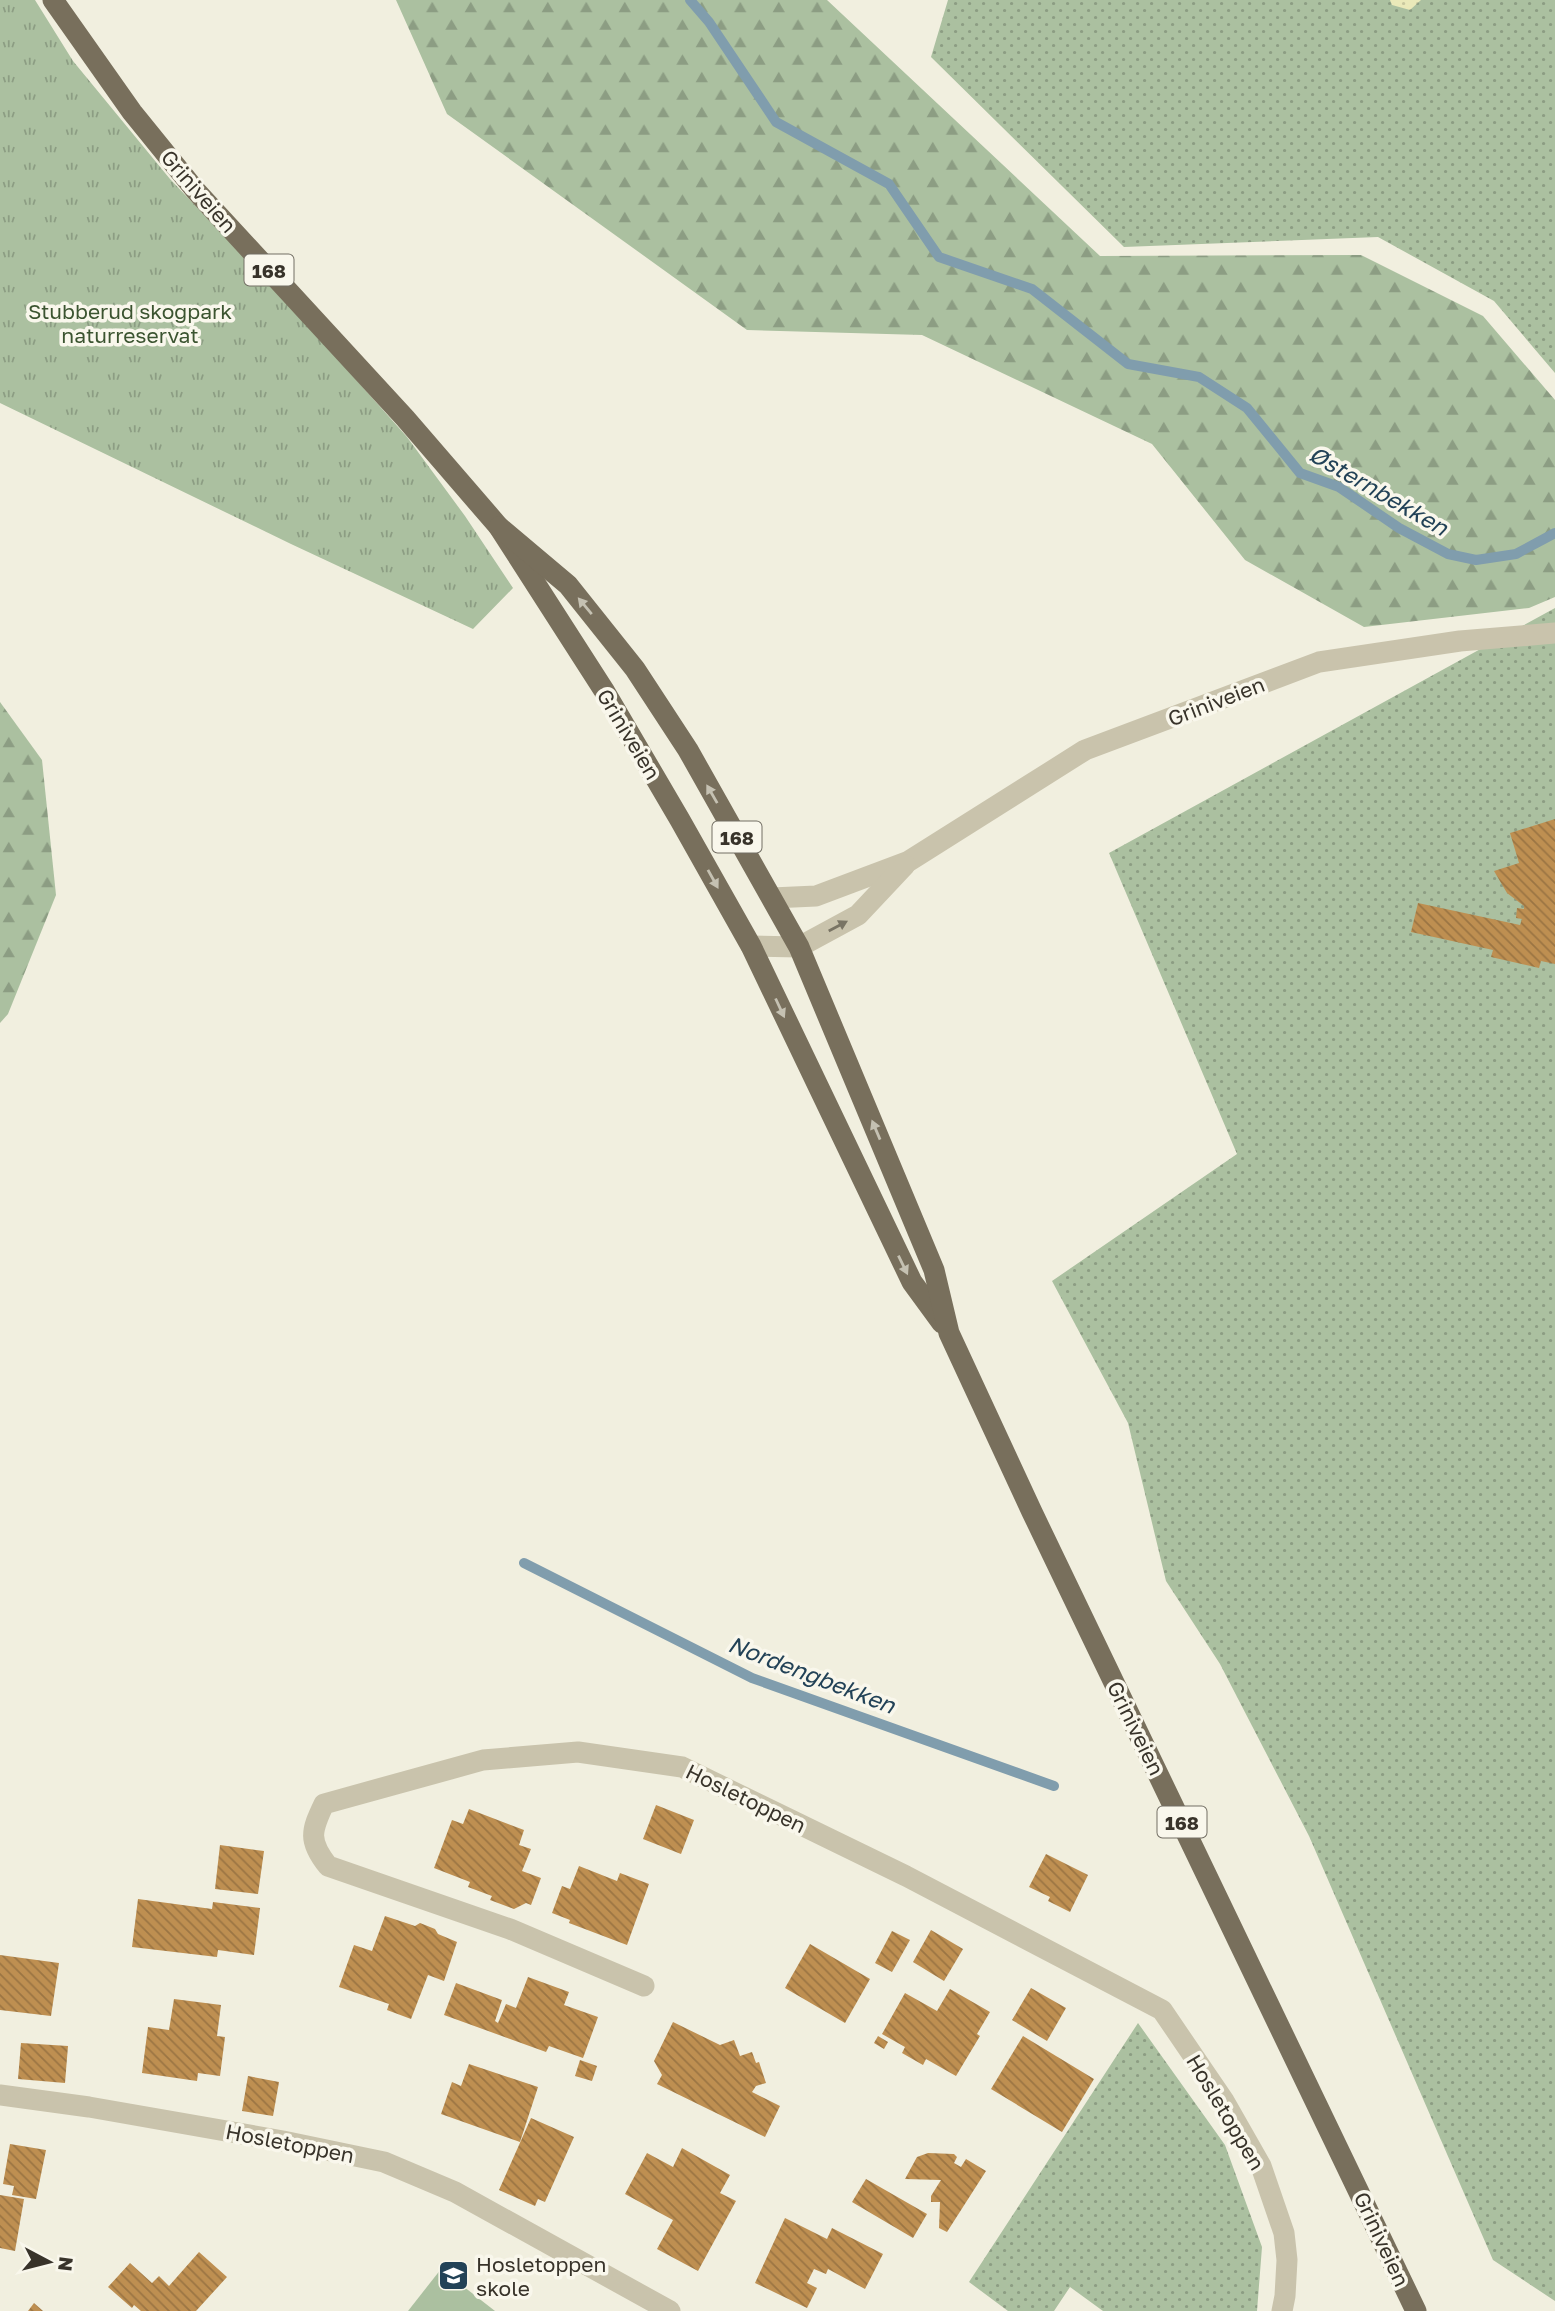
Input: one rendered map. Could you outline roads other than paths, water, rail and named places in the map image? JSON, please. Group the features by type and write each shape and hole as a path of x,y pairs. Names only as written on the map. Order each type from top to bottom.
{"main road":[{"name":"Griniveien","path":"53,0 132,112 196,191 423,439 499,527 605,692 751,946 912,1282 949,1333 1032,1512 1416,2311"},
{"name":"Griniveien","path":"499,527 568,585 635,669 688,750 772,898 799,947 934,1270 949,1333"}],"street":[{"name":"Griniveien","path":"772,898 816,896 909,861 1085,750 1319,662 1460,641 1555,633"},
{"name":"Griniveien","path":"751,946 799,947 858,915 909,861"},
{"name":"Hosletoppen","path":"644,1986 510,1929 328,1866 315,1850 313,1828 324,1804 484,1760 578,1752 682,1767 906,1876 1162,2010 1224,2101 1261,2166 1284,2233 1287,2260 1282,2311"},
{"name":"Hosletoppen","path":"0,2095 89,2107 283,2141 384,2162 455,2192 670,2311"}],"waterway":[{"name":"Østernbekken","path":"690,0 709,22 776,122 889,184 939,257 1032,289 1128,364 1199,377 1247,408 1300,473 1339,487 1399,528 1448,554 1476,560 1516,554 1555,533"},
{"name":"Nordengbekken","path":"524,1563 752,1678 1054,1786"}],"place":[{"name":"Hosletoppen skole","path":"453,2276"}],"park label":[{"name":"Stubberud skogpark naturreservat","path":"130,323"}]}
